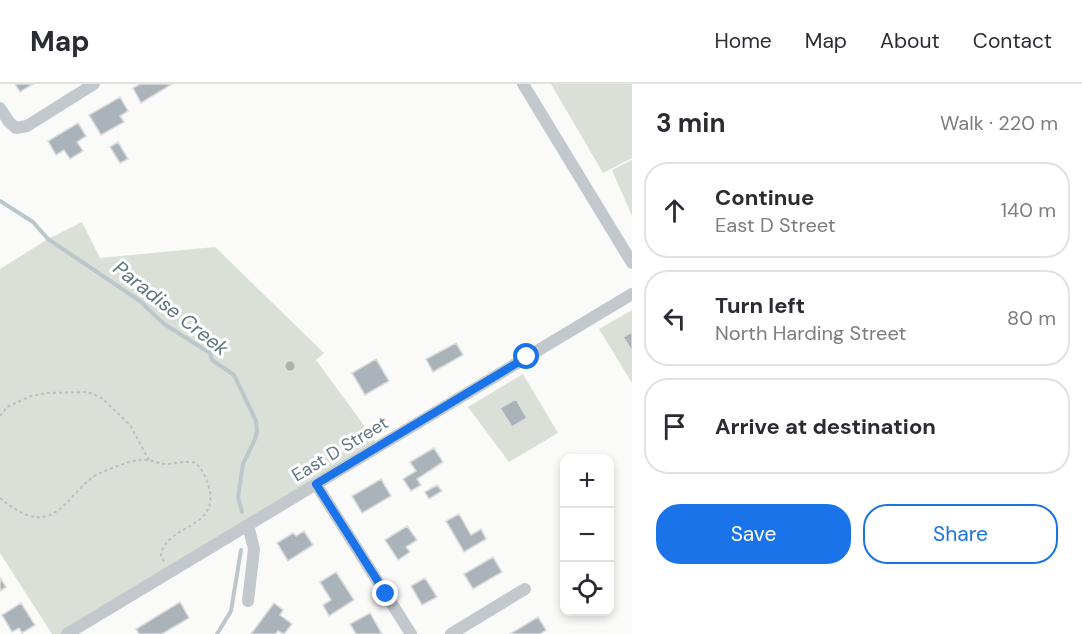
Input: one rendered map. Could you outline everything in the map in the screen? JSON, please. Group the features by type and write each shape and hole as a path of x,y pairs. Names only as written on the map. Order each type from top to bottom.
{"street":[{"path":"0,108 16,128 27,126 94,84"},
{"path":"523,84 632,263"},
{"name":"East D Street","path":"67,634 632,294"},
{"path":"316,484 411,634"},
{"path":"248,525 254,549 248,601"},
{"path":"451,634 525,589"}],"path":[{"path":"0,416 7,407 31,396 46,393 88,392 102,398 130,425 149,460"},
{"path":"0,498 23,513 35,518 44,517 60,510 81,487 97,475 127,463 149,460 165,464 187,461 196,463 205,475 210,492 210,506 208,512 165,542 162,549 163,560 170,572"}],"shaded area":[{"path":"551,84 632,84 632,158 603,173"},
{"path":"632,160 632,216 612,170"},
{"path":"82,222 100,258 215,247 324,353 316,360 379,446 67,634 52,634 0,553 0,269 48,239"},
{"path":"632,310 632,332 624,337 632,351 632,383 599,329"},
{"path":"523,374 558,433 509,462 468,407","holes":["516,399 527,418 512,427 501,408"]}],"building":[{"path":"15,84 33,84 20,92"},
{"path":"140,84 172,84 141,103 133,88"},
{"path":"120,97 128,111 120,116 124,122 101,135 89,115"},
{"path":"78,123 86,136 77,142 83,151 70,159 64,150 56,155 48,141"},
{"path":"118,142 128,159 120,163 110,147"},
{"path":"632,332 632,351 623,337"},
{"path":"456,343 463,355 433,372 426,359"},
{"path":"376,359 389,381 365,395 352,373"},
{"path":"516,399 527,418 512,427 500,408"},
{"path":"434,448 443,462 417,479 421,485 411,491 403,479 416,471 410,462"},
{"path":"381,479 391,496 362,513 352,496"},
{"path":"437,485 442,491 429,499 425,492"},
{"path":"459,514 471,535 481,529 486,539 464,552 446,521"},
{"path":"407,526 417,540 406,547 410,552 398,560 385,540"},
{"path":"304,531 313,545 288,561 277,543 293,533 296,536"},
{"path":"493,557 502,572 473,589 464,574"},
{"path":"336,572 354,600 329,616 323,605 331,600 320,582"},
{"path":"0,578 6,587 0,591"},
{"path":"425,578 437,597 422,605 411,586"},
{"path":"180,602 189,618 162,634 139,634 136,629"},
{"path":"21,603 35,625 22,633 19,628 12,632 2,615"},
{"path":"274,603 283,610 280,615 292,624 284,634 278,631 275,634 251,634"},
{"path":"370,613 382,634 356,634 350,624"},
{"path":"538,617 546,630 540,634 510,634"}],"waterway":[{"name":"Paradise Creek","path":"0,201 33,222 48,239 140,301 164,324 210,353 212,360 234,375 256,421 257,431 243,464 238,497 242,512"},
{"name":"Paradise Creek","path":"217,634 231,611 241,550"}],"route":[{"path":"386,594 316,484 527,357"}]}
